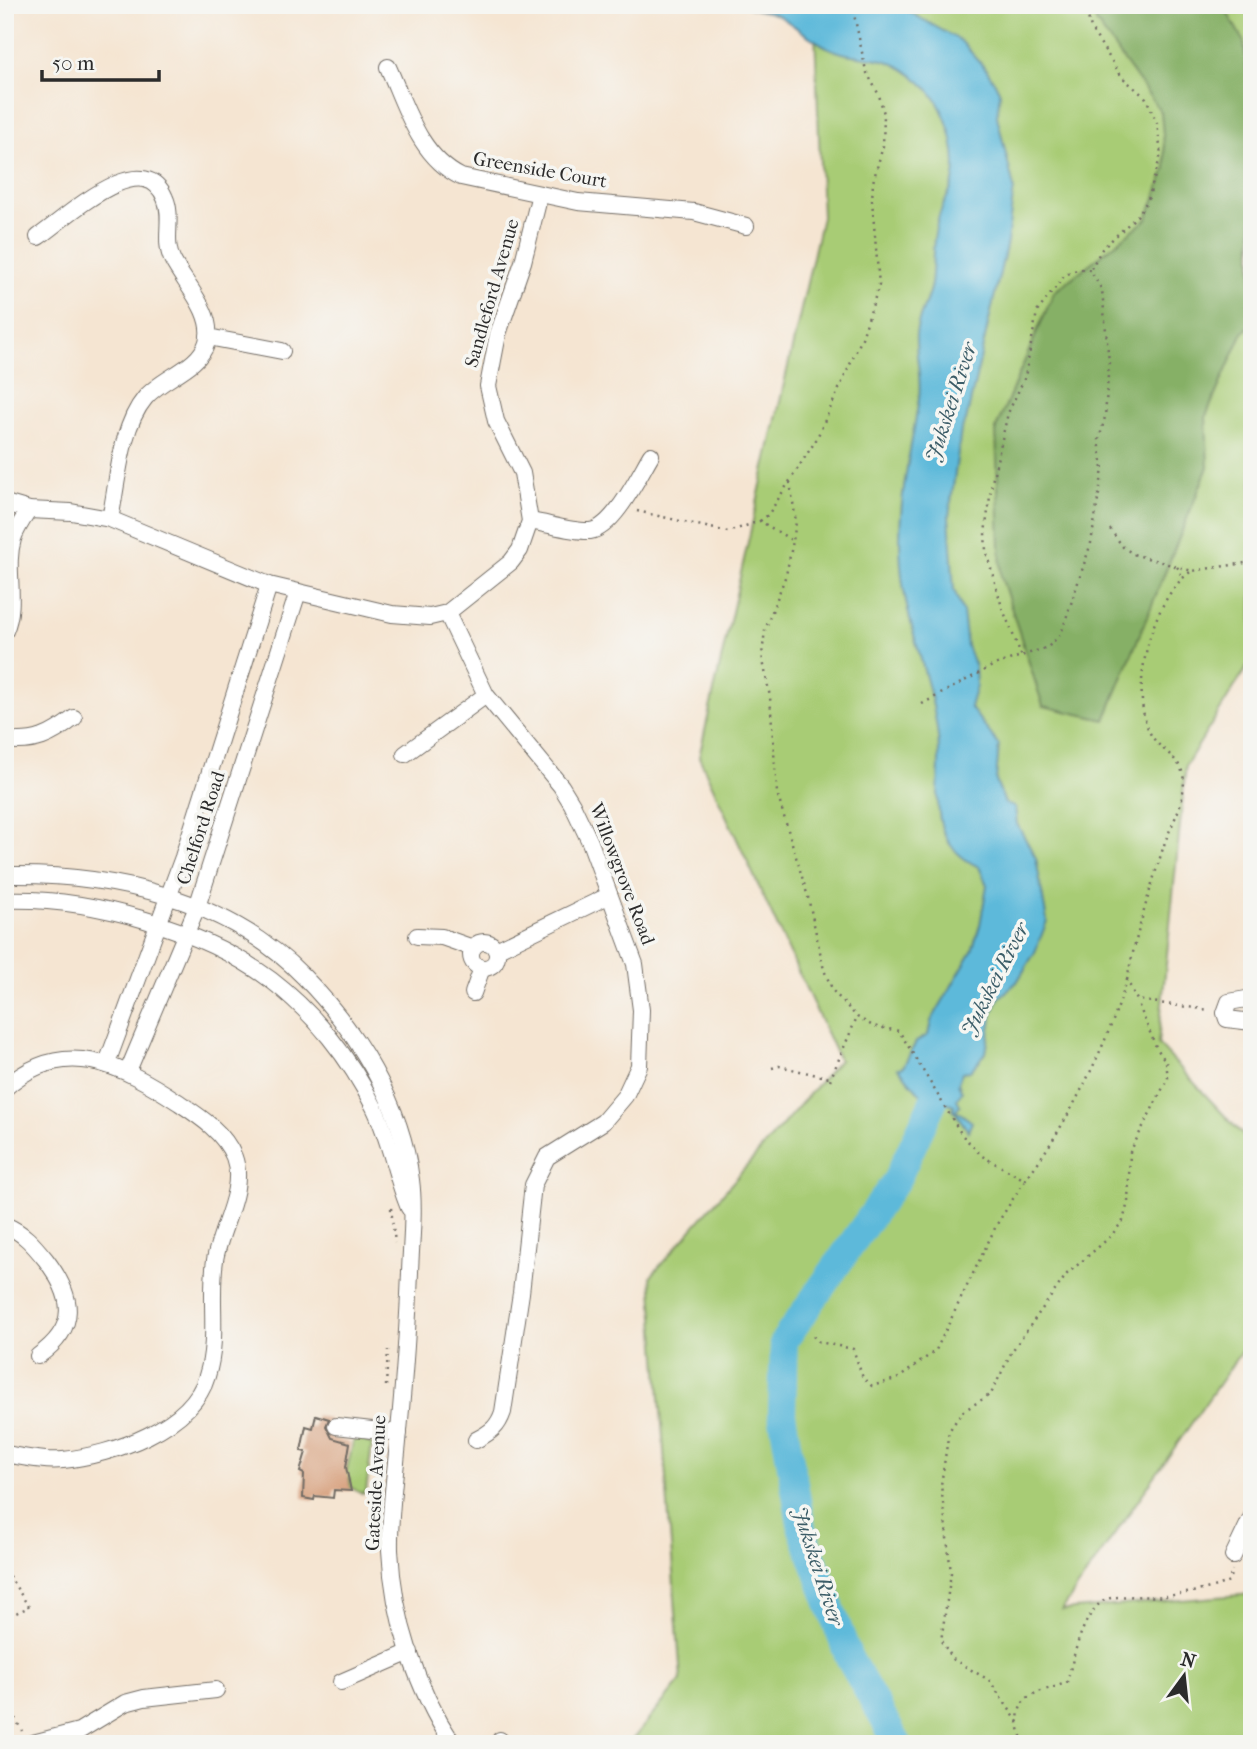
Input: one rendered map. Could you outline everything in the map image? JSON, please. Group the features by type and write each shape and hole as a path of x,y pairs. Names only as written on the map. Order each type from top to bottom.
{"street":[{"name":"Greenside Court","path":"388,67 425,146 445,169 461,177 597,204 674,209 746,226"},
{"path":"38,237 120,180 142,177 152,182 166,199 169,253 204,313 208,337 205,349 197,358 155,388 136,410 129,428 110,519"},
{"name":"Sandleford Avenue","path":"530,521 525,481 496,421 488,386 498,334 523,262 540,194"},
{"path":"208,337 282,351"},
{"path":"5,503 29,510 71,512 110,519 269,585 392,614 430,617 447,613 511,562 526,536 530,521 593,531 608,521 650,455"},
{"path":"5,631 12,611 13,538 29,510"},
{"name":"Chelford Road","path":"107,1063 166,897 183,857 269,585"},
{"name":"Chelford Road","path":"128,1071 197,907 298,592"},
{"name":"Willowgrove Road","path":"447,613 486,695 567,795 590,842 635,964 641,1010 639,1066 614,1112 559,1147 539,1169 530,1200 521,1293 503,1412 499,1423 491,1432 476,1440"},
{"path":"405,754 486,695"},
{"path":"5,740 38,741 55,733 74,718"},
{"name":"Gateside Avenue","path":"5,875 43,874 92,880 166,897 239,925 278,952 347,1024 373,1069 405,1151 411,1179 409,1297 390,1551 410,1652 427,1701 453,1744"},
{"path":"496,950 608,896"},
{"name":"Gateside Avenue","path":"5,900 82,904 156,925 186,936 263,975 318,1023 353,1070 375,1108 411,1213"},
{"path":"417,936 442,937 473,948 485,942 496,950"},
{"path":"473,948 473,962 482,968"},
{"path":"473,993 482,968 494,963 496,950"},
{"path":"142,965 167,975"},
{"path":"1252,998 1229,1002 1224,1013 1227,1019 1235,1022 1252,1022"},
{"path":"5,1088 30,1069 47,1062 67,1059 107,1063 128,1071 198,1115 226,1143 234,1158 236,1187 216,1248 213,1270 213,1340 207,1378 195,1401 183,1414 161,1429 134,1440 61,1461 5,1454"},
{"path":"5,1225 21,1232 31,1241 53,1270 69,1300 68,1314 60,1338 38,1356"},
{"path":"336,1426 399,1433"},
{"path":"1233,1556 1252,1516"},
{"path":"341,1682 410,1652"},
{"path":"25,1738 79,1731 125,1703 144,1698 216,1690"}],"path":[{"path":"622,502 647,514 728,532 760,521 808,456 825,420 862,338 878,285 872,200 873,182 883,146 884,122 879,95 866,71 852,5"},
{"path":"1085,5 1091,29 1122,77 1146,98 1157,123 1161,154 1148,200 1137,216 1102,249 1090,270"},
{"path":"1022,657 998,594 986,551 985,533 992,482 1008,413 1027,369 1037,312 1065,275 1079,269 1090,270"},
{"path":"922,704 994,665 1048,647 1061,634 1091,543 1102,469 1099,440 1105,417 1109,362 1101,290 1090,270"},
{"path":"790,482 796,522 793,541 786,575 765,630 762,655 772,719 774,770 789,838 808,897 824,970 833,991 857,1017 873,1026 899,1031 962,1135 991,1162 1025,1180"},
{"path":"760,521 793,541"},
{"path":"1110,529 1122,547 1133,554 1192,571"},
{"path":"1180,579 1192,571 1252,562"},
{"path":"813,1336 819,1342 853,1349 863,1378 872,1386 886,1384 911,1370 936,1350 997,1224 1057,1131 1108,1036 1127,980 1163,850 1183,795 1185,780 1180,766 1148,729 1142,680 1157,618 1180,579 1181,572 1174,565"},
{"path":"1022,1744 1017,1722 989,1680 954,1660 941,1641 951,1573 949,1537 942,1497 943,1458 956,1418 991,1394 1012,1351 1068,1274 1118,1229 1126,1213 1130,1152 1168,1078 1166,1062 1156,1047 1127,980"},
{"path":"1137,1000 1224,1013"},
{"path":"772,1068 779,1066 830,1079 857,1017"},
{"path":"389,1200 395,1245"},
{"path":"385,1392 389,1340"},
{"path":"1017,1722 1023,1703 1030,1693 1054,1689 1067,1682 1080,1636 1101,1602 1111,1598 1166,1596 1212,1589 1229,1581 1233,1556"},
{"path":"5,1570 29,1607 5,1618"},
{"path":"5,1699 25,1738"}],"green space":[{"path":"814,5 1252,5 1252,659 1186,765 1158,1044 1252,1145 1252,1336 1062,1610 1252,1594 1252,1744 629,1744 681,1680 651,1276 839,1060 699,757 822,217"},
{"path":"1095,5 1223,5 1244,42 1252,119 1252,323 1242,334 1206,416 1208,467 1105,720 1043,706 1001,576 996,428 1054,292 1147,219 1166,168 1161,112 1096,22"},
{"path":"358,1435 367,1437 366,1442 372,1444 366,1492 362,1494 350,1487 350,1480 345,1477 353,1443"}],"water":[{"path":"744,5 897,5 961,41 986,69 1000,93 997,116 1014,188 1007,242 966,421 961,430 949,516 954,590 963,612 967,646 975,667 976,686 970,707 999,745 996,781 1005,803 1015,807 1017,824 1036,858 1047,921 1035,952 1017,982 999,998 993,1012 986,1053 970,1071 962,1072 958,1083 962,1092 957,1099 960,1105 956,1110 972,1122 968,1131 953,1109 954,1105 945,1102 935,1111 898,1068 903,1067 916,1042 928,1035 931,1021 972,951 987,885 979,867 961,856 949,842 942,827 935,715 903,588 901,566 902,501 920,390 916,335 931,284 936,225 955,172 952,140 937,101 921,82 906,71 890,62 834,50 779,16"}],"building":[{"path":"316,1415 329,1419 326,1426 332,1438 350,1443 346,1467 351,1491 334,1490 333,1498 315,1496 314,1500 303,1498 304,1474 300,1472 306,1452 301,1451 306,1426 313,1428"}],"waterway":[{"name":"Jukskei River","path":"898,1744 849,1658 802,1529 782,1414 784,1341 897,1179 946,1074"}]}
